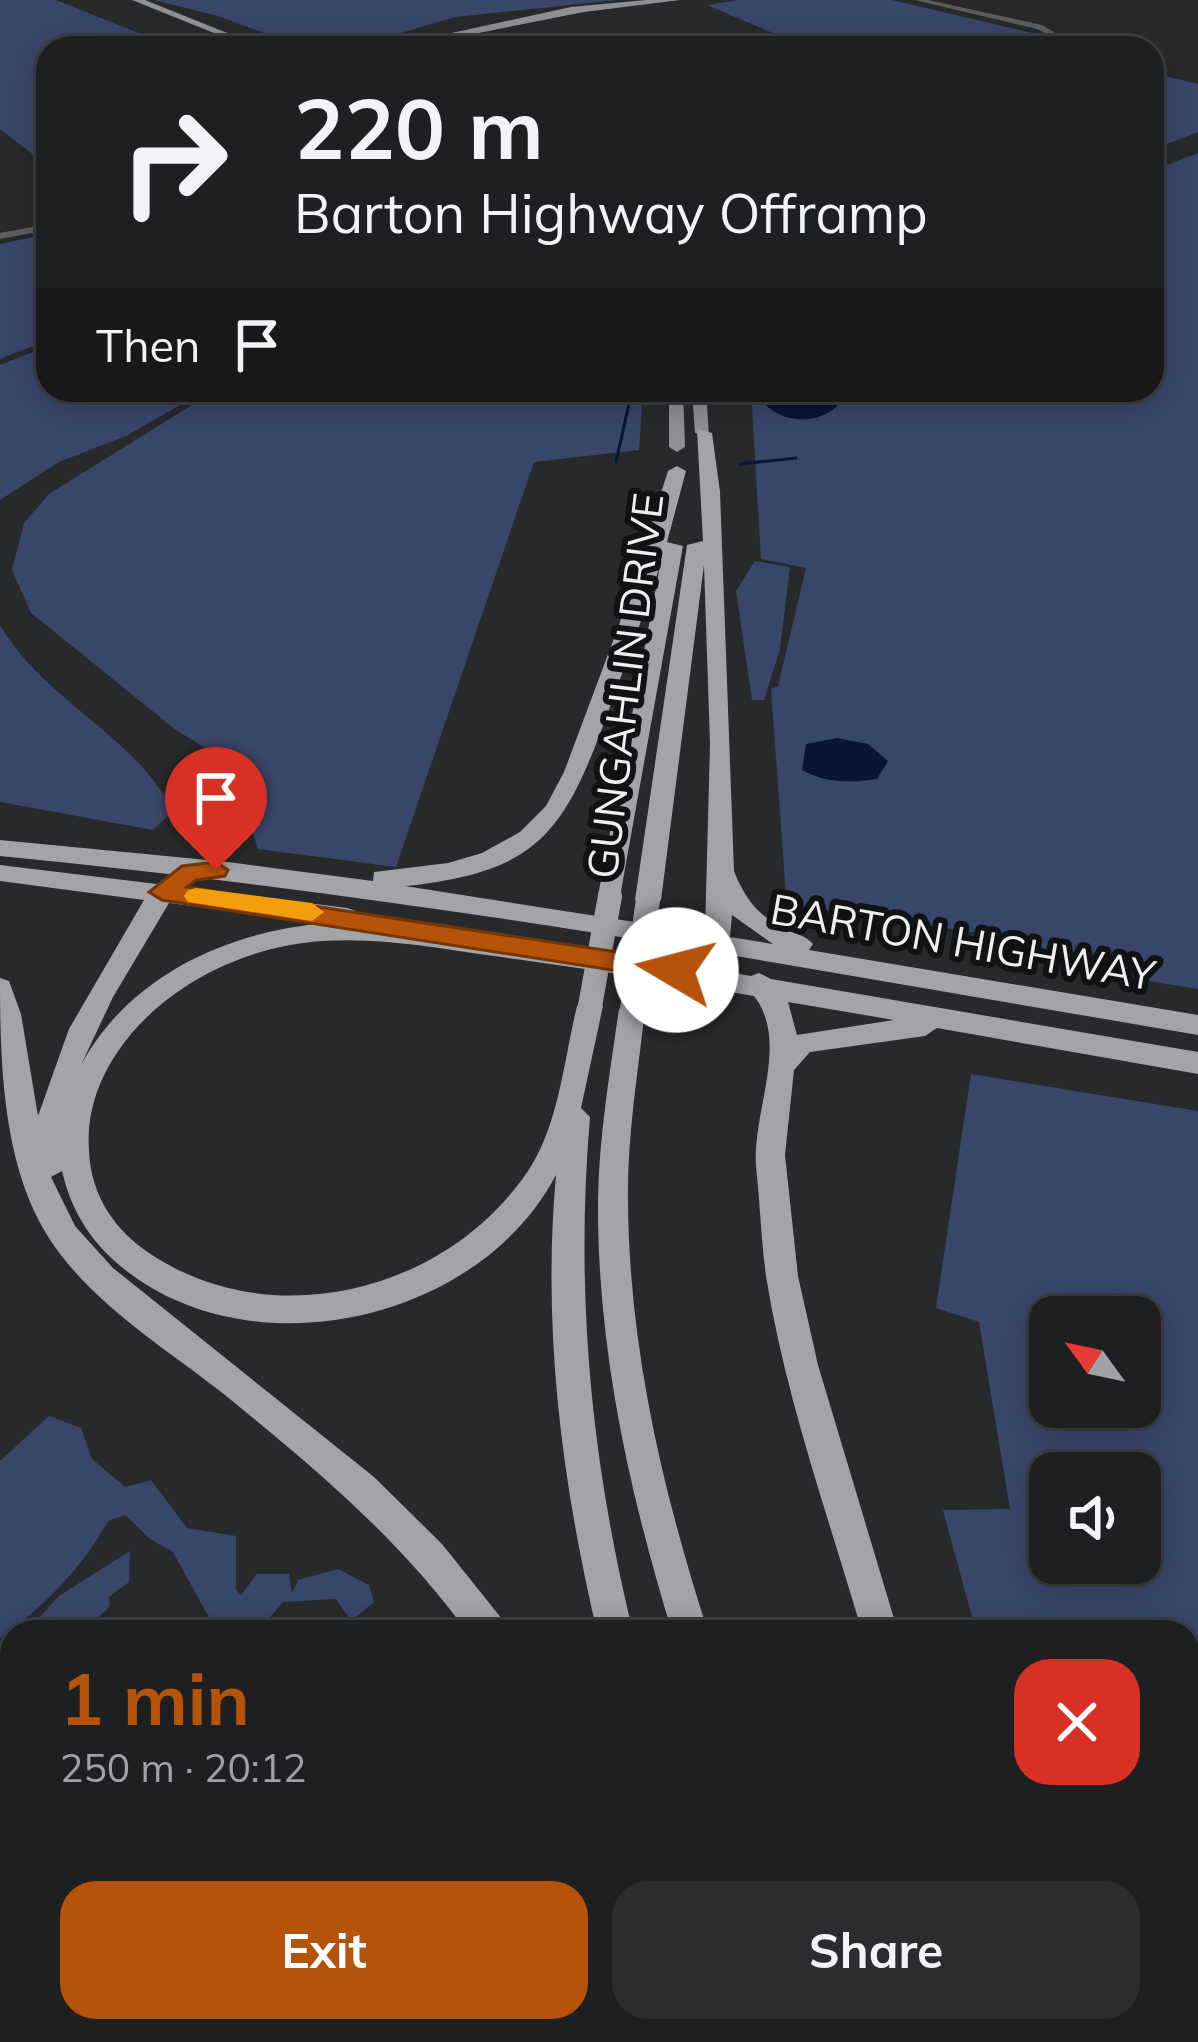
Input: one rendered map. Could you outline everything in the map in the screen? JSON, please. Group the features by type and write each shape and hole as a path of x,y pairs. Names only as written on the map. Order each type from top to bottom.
{"highway":[{"path":"667,971 697,965 714,948 722,863 712,492 703,433"},
{"name":"GUNGAHLIN DRIVE","path":"687,1620 634,1430 622,1347 613,1199 632,1009 691,612 703,433"},
{"path":"277,878 436,874 494,856 545,822 568,789 647,581 677,459"},
{"name":"GUNGAHLIN DRIVE","path":"612,1620 587,1527 568,1336 567,1199 590,1006 672,550 677,459"},
{"path":"0,848 216,870 611,925 714,948 745,970 778,1007 784,1025 771,1183 782,1276 802,1365 876,1620"},
{"path":"722,863 738,907 762,928 788,940 1198,1022"},
{"path":"68,1240 48,1155 54,1102 88,1024 162,892 190,872 216,870"},
{"name":"BARTON HIGHWAY","path":"0,873 162,892 573,955 1198,1063"},
{"path":"573,955 511,953 383,932 337,930 259,943 197,968 130,1017 91,1070 74,1122 74,1155 83,1196 105,1233 136,1263 170,1284 217,1302 303,1310 404,1288 482,1245 529,1196 555,1144 590,1006"},
{"name":"BARTON HIGHWAY","path":"714,948 1198,1022"},
{"path":"0,988 10,1015 39,1182 49,1211 68,1240 114,1288 384,1505 433,1557 480,1620"},
{"path":"777,1078 786,1057 804,1043 910,1027 972,1024"}],"main road":[{"path":"116,0 208,36"},
{"path":"137,0 229,36"},
{"path":"417,36 491,17 675,0"},
{"path":"449,36 583,9"},
{"path":"491,17 507,25"},
{"path":"466,22 480,30"},
{"name":"GUNGAHLIN DRIVE","path":"676,402 677,459"},
{"name":"GUNGAHLIN DRIVE","path":"700,402 703,433"}],"street":[{"path":"919,0 1058,36"},
{"path":"0,236 36,229"}],"shaded area":[{"path":"0,0 56,0 146,36 36,36 36,157 0,129"},
{"path":"154,0 618,0 455,17 391,36 272,36"},
{"path":"739,0 892,0 1040,35 780,36 707,5"},
{"path":"1164,76 1198,84 1198,132 1164,145"},
{"path":"1198,153 1198,989 1056,966 1020,939 798,906 786,896 771,689 778,686 806,568 761,559 752,402 1164,402 1164,166"},
{"path":"36,236 36,345 0,359 0,244"},
{"path":"36,351 36,402 185,402 126,436 59,462 0,500 0,365"},
{"path":"197,402 642,402 639,450 534,462 396,867 258,849 237,788 209,750 176,730 31,613 12,570 24,523 49,494"},
{"path":"840,402 820,417 808,419 784,416 764,403"},
{"path":"755,561 790,567 780,649 764,700 752,700 736,591"},
{"path":"0,625 40,675 136,760 156,784 173,811 153,830 0,802"},
{"path":"837,738 868,744 888,761 877,779 838,781 802,770 806,744"},
{"path":"971,1074 1198,1111 1198,1620 973,1620 943,1510 1010,1509 979,1322 936,1308"},
{"path":"49,1416 81,1428 92,1459 125,1487 151,1480 187,1528 236,1536 236,1590 241,1595 257,1574 289,1574 292,1593 298,1580 338,1569 369,1585 374,1602 352,1620 336,1599 283,1602 268,1620 210,1620 173,1552 150,1539 125,1515 108,1521 61,1586 32,1614 24,1620 0,1620 0,1461"},
{"path":"130,1551 129,1582 109,1597 110,1606 95,1620 37,1620 59,1596"}],"waterway":[{"path":"616,462 629,402"},
{"path":"740,464 796,458"}],"slow traffic":[{"path":"196,896 312,912"}],"route":[{"path":"216,870 190,872 162,892 676,970"}]}
